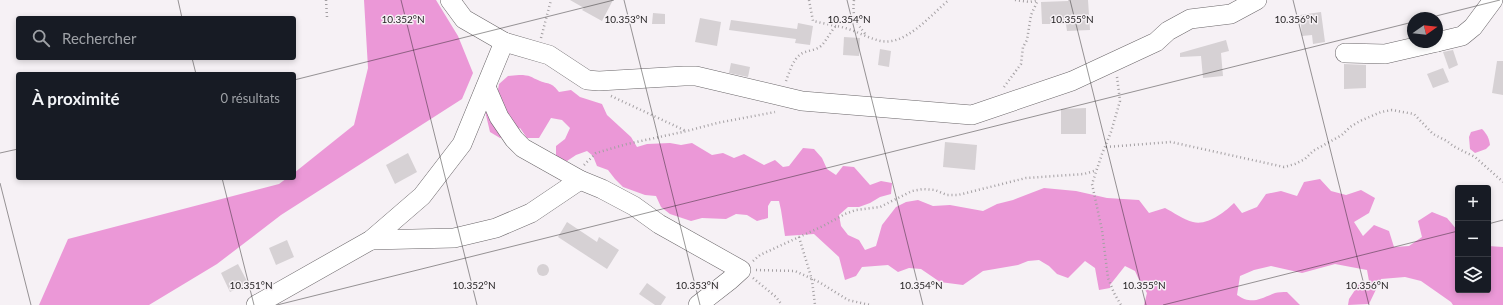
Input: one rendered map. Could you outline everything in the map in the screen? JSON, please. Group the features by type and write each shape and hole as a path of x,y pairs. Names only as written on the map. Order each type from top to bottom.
{"street":[{"path":"450,0 464,19 504,42 549,55 588,80 599,81 696,76 778,104 802,101 972,114 990,110 1072,81 1156,42 1168,31 1190,19 1231,14 1257,0"},
{"path":"1443,41 1462,36 1473,26 1493,0"},
{"path":"256,305 371,240 422,196 462,144 504,42"},
{"path":"1345,53 1385,54 1411,48"},
{"path":"486,87 499,117 514,139 523,148 580,180 602,189 634,206 659,224 741,270 698,305"},
{"path":"371,240 454,238 496,228 531,213 580,180"}],"path":[{"path":"326,0 327,17"},
{"path":"537,52 551,0"},
{"path":"809,0 813,21 844,27 878,41 890,41 906,36 932,16 949,0"},
{"path":"854,0 854,20 866,36"},
{"path":"1015,0 1030,2 1038,0"},
{"path":"1000,92 1021,64 1023,48 1027,40 1031,15 1038,0"},
{"path":"580,180 584,164 596,153 627,144 687,131 778,104 795,60 801,54 816,49 822,44 836,26"},
{"path":"1122,305 1114,293 1108,278 1102,230 1092,184 1096,169 1106,147 1120,101 1116,78 1125,65 1126,57"},
{"path":"588,80 616,100 687,131"},
{"path":"1106,147 1171,142 1284,167 1305,159 1313,151 1342,135 1350,127 1360,121 1381,112 1392,110 1414,114 1433,134 1475,157 1503,182"},
{"path":"741,270 760,255 823,226 845,214 856,210 880,207 912,191 923,189 935,190 947,194 958,195 1026,178 1084,174 1096,169"},
{"path":"799,237 812,278 815,305"},
{"path":"741,270 795,271 812,278 848,300 870,305"},
{"path":"741,270 776,297 782,305"}],"shaded area":[{"path":"364,0 436,0 458,36 473,73 462,99 281,215 217,264 149,305 39,305 68,239 279,184 284,180 296,180 296,171 354,125 368,68"},
{"path":"508,76 528,76 551,84 559,92 571,90 580,97 602,104 607,115 631,137 637,147 647,144 670,143 681,145 692,143 712,155 723,153 734,158 744,154 764,165 775,160 783,167 789,166 803,148 814,149 822,158 827,169 836,175 843,166 854,167 870,185 881,181 892,183 891,194 880,197 859,207 848,207 839,215 841,226 848,235 859,240 865,250 876,246 882,225 896,207 906,202 918,200 933,206 950,205 983,211 997,204 1013,200 1044,188 1076,191 1107,198 1139,200 1149,213 1165,208 1186,220 1198,223 1210,220 1234,203 1242,213 1257,207 1266,194 1281,191 1297,196 1304,182 1320,179 1331,191 1346,195 1361,190 1375,198 1369,213 1354,222 1363,236 1374,225 1389,231 1394,247 1409,246 1422,237 1418,221 1432,212 1447,218 1455,227 1455,293 1491,293 1491,246 1503,247 1503,305 1453,305 1421,281 1405,277 1381,279 1369,304 1348,305 1349,299 1359,284 1369,281 1367,270 1335,264 1302,273 1271,266 1254,270 1240,276 1237,295 1242,298 1247,300 1256,300 1276,293 1287,292 1300,305 1144,305 1147,293 1135,271 1125,266 1110,285 1110,288 1099,290 1095,268 1085,261 1068,278 1057,274 1049,266 1039,260 983,271 963,285 940,282 921,269 909,268 898,272 888,265 862,267 856,276 845,280 839,257 814,234 785,236 779,201 771,201 768,206 768,218 757,221 747,215 736,214 726,219 702,218 691,221 670,214 661,207 656,196 645,195 623,187 608,170 597,166 593,156 587,151 576,155 567,161 556,158 556,146 565,139 570,128 562,120 551,118 539,138 527,138 520,128 510,135 500,138 490,132 485,111 497,95 499,84"},
{"path":"1482,129 1488,136 1490,145 1486,149 1475,153 1470,149 1469,137 1471,132"}],"building":[{"path":"570,0 613,0 602,21 582,10 584,8"},
{"path":"1088,0 1090,30 1067,31 1066,24 1042,24 1041,2"},
{"path":"1321,12 1325,42 1313,44 1312,35 1302,36 1300,15"},
{"path":"653,13 665,14 665,24 652,24"},
{"path":"700,18 721,22 717,46 695,42"},
{"path":"731,20 797,29 798,23 813,26 810,45 795,43 796,39 729,30"},
{"path":"844,37 860,38 859,56 843,55"},
{"path":"1226,40 1229,51 1221,53 1223,76 1203,78 1201,56 1180,57 1180,53"},
{"path":"880,49 891,51 889,67 878,65"},
{"path":"1453,50 1458,65 1449,69 1443,52"},
{"path":"1497,61 1503,61 1503,95 1492,93"},
{"path":"731,63 750,67 748,77 729,73"},
{"path":"1344,64 1366,65 1366,88 1344,89"},
{"path":"1443,68 1449,82 1433,88 1427,74"},
{"path":"1086,108 1086,134 1061,134 1061,109"},
{"path":"945,142 977,145 975,170 943,167"},
{"path":"408,153 417,172 395,184 386,165"},
{"path":"567,222 597,242 599,237 619,250 607,269 558,237"},
{"path":"287,240 294,257 276,265 269,248"},
{"path":"238,264 248,283 230,292 221,273"},
{"path":"541,264 545,264 549,270 545,276 541,276 537,272 537,268"},
{"path":"647,283 666,297 661,305 655,305 639,294"}]}
